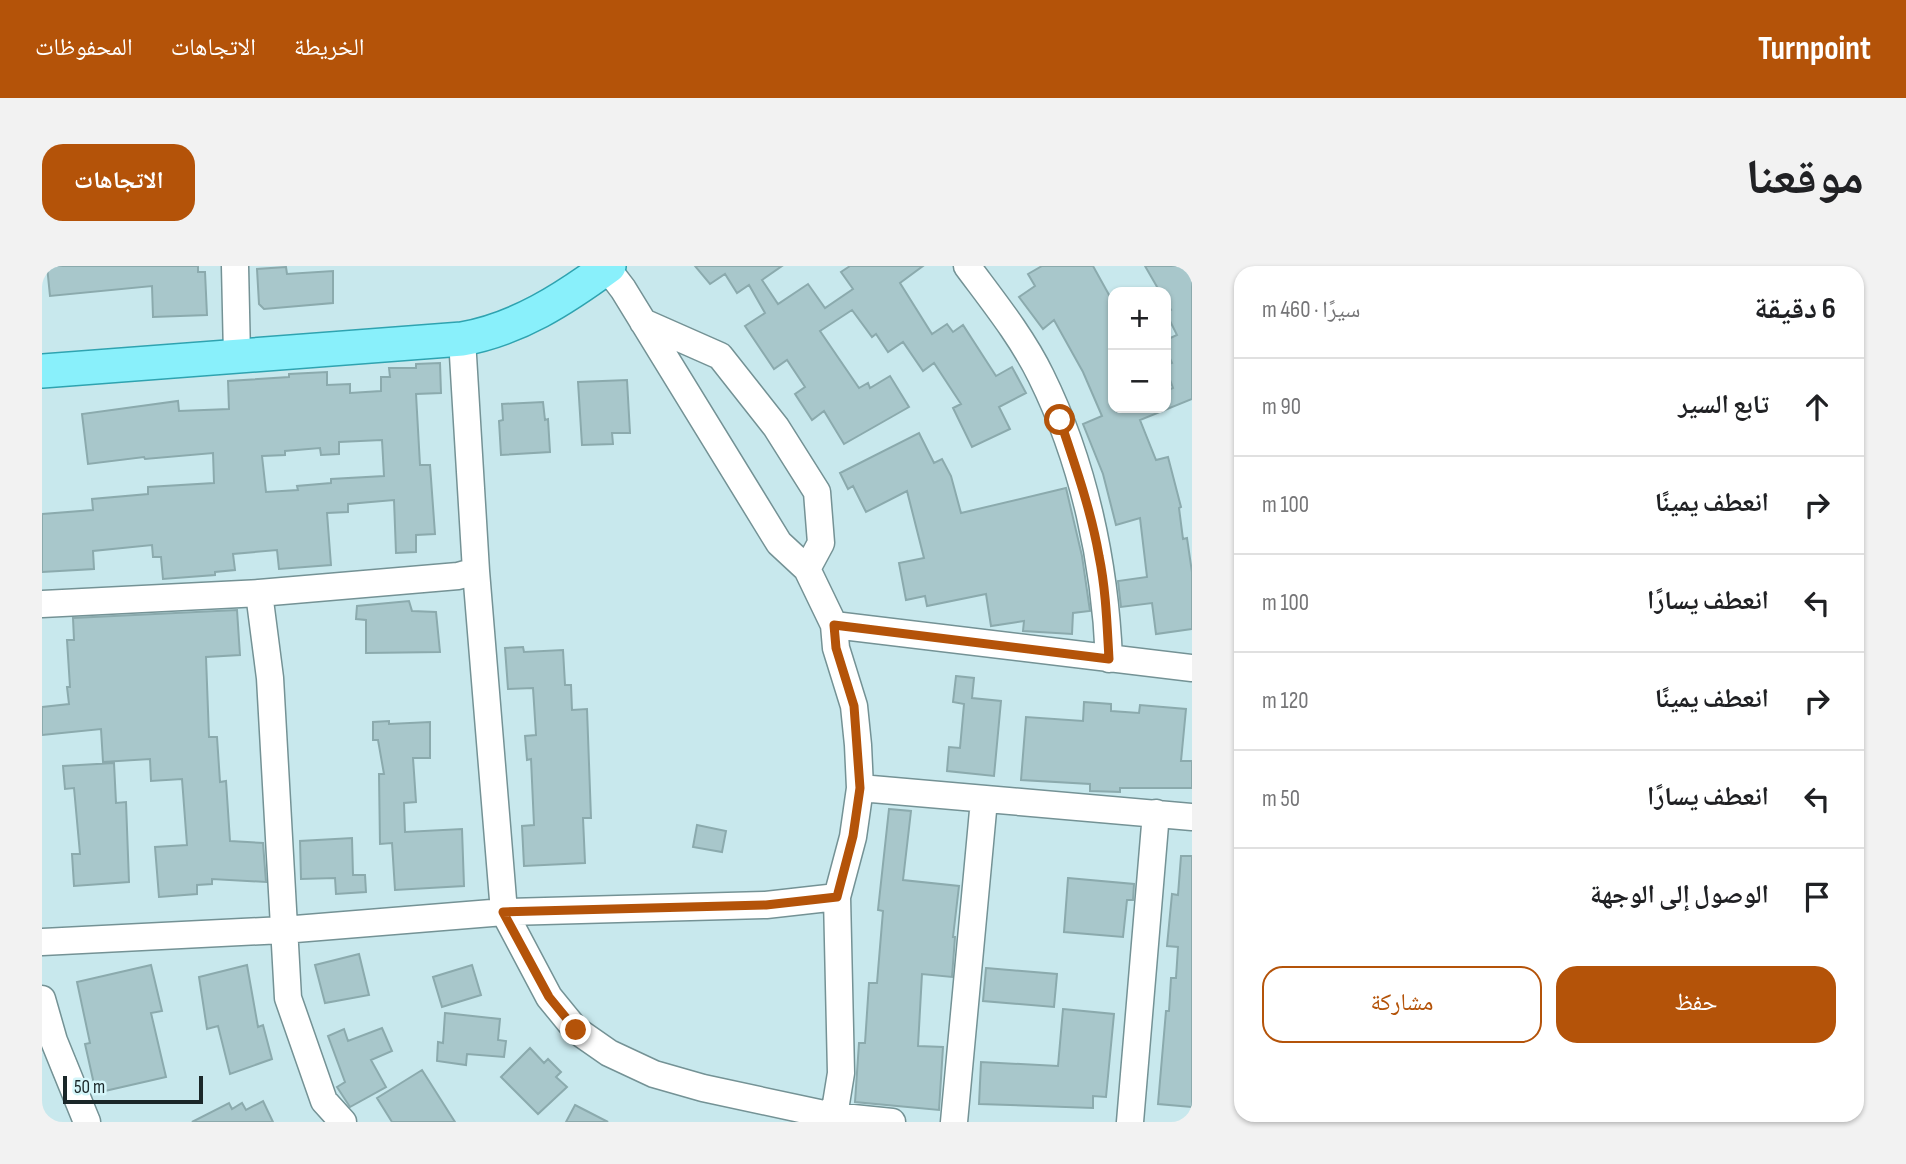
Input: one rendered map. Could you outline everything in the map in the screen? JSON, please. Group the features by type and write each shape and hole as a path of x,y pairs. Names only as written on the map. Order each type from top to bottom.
{"main road":[{"path":"42,372 462,339 488,334 517,323 566,296 608,267"}],"street":[{"path":"234,266 237,356"},
{"path":"967,266 1041,375 1060,420 1099,555 1107,611 1109,659"},
{"path":"608,267 779,543 807,569 834,625 836,648 854,706 860,788 853,836 837,897 841,1073 833,1119"},
{"path":"643,322 720,356 776,427 817,492 821,543 807,569"},
{"path":"462,339 476,571 503,912 549,997 576,1030 609,1053 654,1074 833,1119 892,1122"},
{"path":"42,604 259,593 458,576 476,571"},
{"path":"259,593 270,678 289,998 324,1101 343,1122"},
{"path":"834,625 1192,668"},
{"path":"860,788 1192,817"},
{"path":"954,1122 984,800"},
{"path":"1130,1122 1156,813"},
{"path":"42,942 283,930 503,912 766,905 837,897"},
{"path":"42,999 54,1041 87,1122"}],"building":[{"path":"47,266 198,266 198,272 205,272 207,315 153,317 152,286 50,296"},
{"path":"695,266 782,266 762,280 778,304 808,284 825,308 853,289 841,272 850,266 923,266 900,283 932,334 947,324 953,332 963,325 996,376 1012,367 1026,393 999,407 1010,429 972,447 953,408 961,404 934,363 923,371 903,342 888,352 876,334 872,337 852,310 820,331 859,388 868,383 870,388 890,376 909,407 844,444 824,411 812,420 795,394 805,387 787,360 774,369 745,326 765,313 749,285 737,293 725,274 710,284"},
{"path":"1042,266 1093,266 1108,293 1108,413 1157,413 1140,420 1156,460 1168,457 1181,507 1183,539 1187,538 1192,572 1192,629 1156,634 1152,603 1121,607 1118,581 1147,577 1140,518 1116,525 1103,474 1083,424 1102,416 1083,372 1054,320 1043,329 1019,297 1035,286 1028,274"},
{"path":"1145,266 1192,266 1192,399 1171,407 1171,338 1177,335 1171,323 1171,287 1157,287"},
{"path":"286,267 287,274 333,271 333,303 264,309 259,304 257,269"},
{"path":"440,363 441,393 416,394 420,465 430,465 435,534 416,535 416,552 396,553 394,500 348,504 348,512 327,513 331,565 279,569 277,550 233,554 235,570 215,572 215,575 163,579 161,557 153,557 152,545 93,551 94,569 42,572 42,514 93,510 92,499 148,494 148,487 214,483 213,453 88,464 82,414 178,401 179,411 229,409 228,381 289,377 289,374 327,372 327,385 350,384 350,393 381,391 381,377 390,377 389,368 416,368 416,364","holes":["382,440 384,476 331,479 331,483 297,486 298,490 266,492 262,456 285,455 285,451 320,448 321,455 339,454 339,442"]},
{"path":"627,380 630,433 612,433 613,444 582,445 578,382"},
{"path":"543,402 545,420 548,419 550,452 501,455 499,421 503,420 502,404"},
{"path":"919,433 934,463 942,459 951,476 961,513 1066,488 1082,556 1090,611 1073,613 1072,634 1023,631 1024,621 991,626 986,594 927,606 925,596 906,600 899,563 924,558 907,491 866,512 853,486 848,489 840,473"},
{"path":"409,601 412,611 436,612 440,652 366,653 366,620 356,619 357,606"},
{"path":"237,610 240,655 206,657 209,737 217,737 220,782 226,781 230,841 263,843 266,882 212,879 212,884 197,885 197,894 159,897 155,847 187,845 182,779 151,781 150,759 103,762 101,729 42,735 42,707 69,704 67,640 74,640 73,618"},
{"path":"523,647 524,652 563,650 565,685 571,685 572,710 587,709 591,818 583,818 585,863 524,866 522,826 534,825 531,759 527,760 525,736 536,735 533,688 508,689 505,648"},
{"path":"956,676 974,678 972,698 1001,701 994,776 947,771 949,747 960,748 964,704 953,702"},
{"path":"1084,702 1111,704 1111,711 1139,713 1140,705 1186,709 1181,761 1192,761 1192,788 1120,788 1120,792 1090,791 1090,784 1021,780 1026,717 1083,721"},
{"path":"389,721 389,724 430,722 430,758 413,758 416,802 404,803 405,832 462,829 464,886 395,890 392,843 380,844 379,774 384,774 378,740 373,740 373,722"},
{"path":"114,763 116,803 126,802 129,882 74,886 72,854 80,854 74,788 65,789 63,766"},
{"path":"889,809 911,811 903,880 959,886 952,977 922,974 918,1046 943,1047 939,1110 855,1102 859,1043 865,1043 869,983 877,983 883,911 878,910"},
{"path":"697,825 726,831 722,852 693,847"},
{"path":"352,838 353,875 365,875 366,892 336,894 335,878 301,879 300,841"},
{"path":"1181,856 1192,856 1192,1107 1158,1104 1166,1011 1169,1011 1171,978 1176,978 1178,947 1167,946 1172,894 1178,895"},
{"path":"1068,878 1134,884 1133,900 1127,900 1123,937 1064,932"},
{"path":"359,954 369,995 325,1003 315,965"},
{"path":"151,965 162,1011 151,1013 166,1077 96,1093 85,1044 90,1043 77,982"},
{"path":"247,965 258,1027 263,1025 272,1059 230,1074 218,1026 207,1029 199,977"},
{"path":"472,965 481,995 442,1007 433,977"},
{"path":"986,968 1057,974 1054,1007 983,1001"},
{"path":"1063,1009 1114,1014 1106,1097 1093,1096 1093,1108 979,1104 981,1062 1058,1066"},
{"path":"445,1013 500,1019 498,1040 506,1041 504,1057 467,1054 466,1065 437,1061 438,1042 443,1043"},
{"path":"382,1028 392,1051 371,1060 386,1087 350,1107 337,1087 345,1082 328,1036 344,1029 348,1041"},
{"path":"530,1048 544,1063 548,1059 561,1072 556,1077 567,1087 538,1114 501,1077"},
{"path":"422,1070 455,1122 392,1122 377,1098"},
{"path":"263,1101 273,1122 192,1122 229,1103 232,1109 242,1103 246,1110"},
{"path":"575,1105 608,1122 566,1122"}],"route":[{"path":"576,1030 549,997 503,912 766,905 837,897 853,836 860,788 854,706 836,648 834,625 1109,659 1107,611 1099,555 1060,420"}]}
